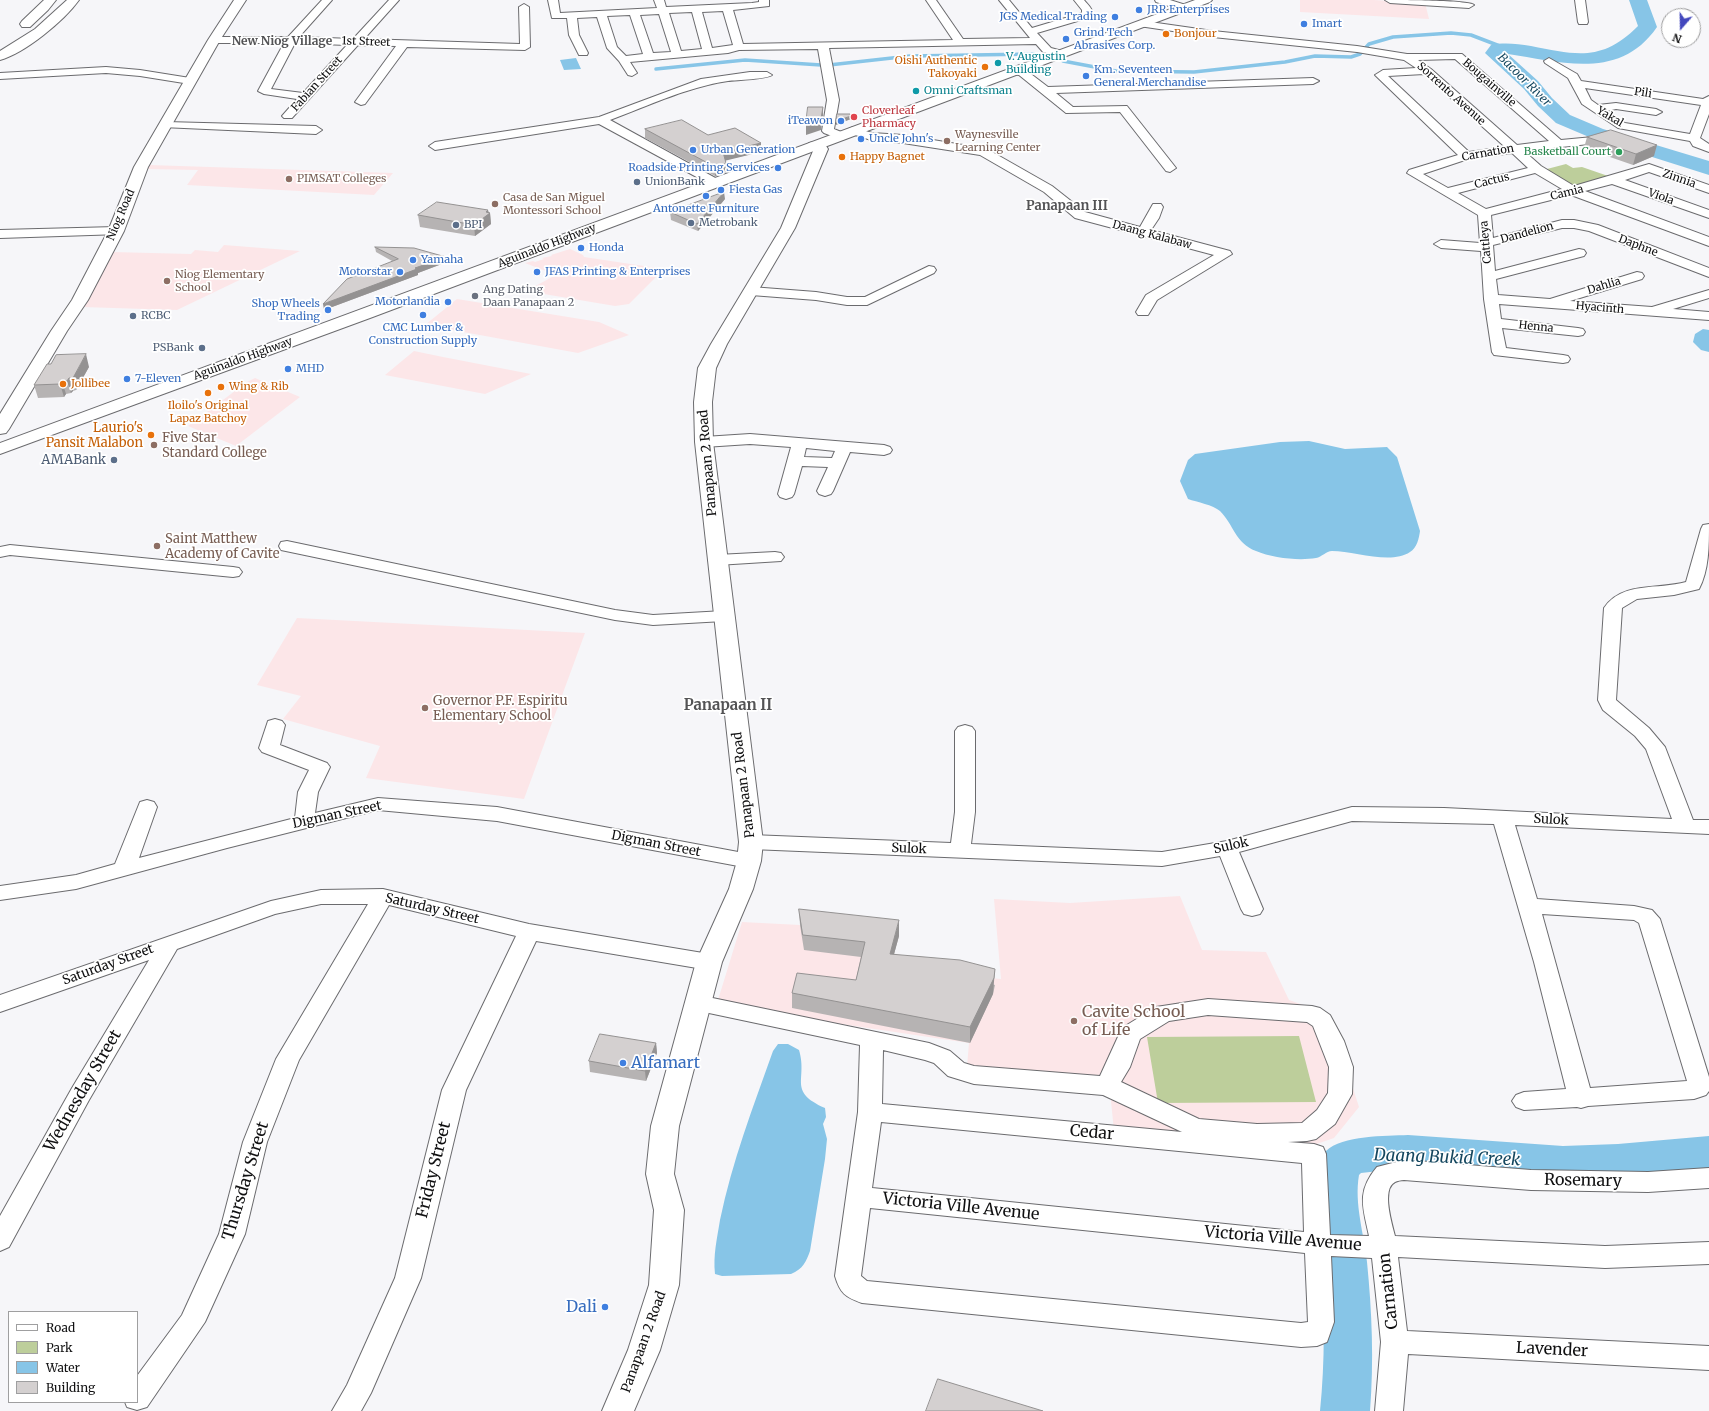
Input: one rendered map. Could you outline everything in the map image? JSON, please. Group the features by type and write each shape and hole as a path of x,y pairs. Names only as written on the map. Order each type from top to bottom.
{"main road":[{"path":"18,31 44,8 50,0"},
{"path":"0,56 18,47 37,33 73,0"},
{"name":"Niog Road","path":"2,424 59,331 80,300 116,231 141,167 214,40 240,0"},
{"path":"815,153 848,134 1206,0"},
{"name":"Aguinaldo Highway","path":"0,449 364,315 788,156 815,153"},
{"name":"Panapaan 2 Road","path":"618,1411 644,1350 664,1285 669,1210 660,1174 665,1126 709,962 740,889 750,852 704,442 703,402 707,368 719,344 788,228 815,153"}],"street":[{"path":"304,97 264,91 291,40 326,0"},
{"name":"Fabian Street","path":"288,116 394,0"},
{"path":"553,0 556,16 634,12 677,0"},
{"path":"661,4 696,8 727,7 764,4 764,0"},
{"path":"931,0 960,42"},
{"path":"1004,0 1047,50 1062,54"},
{"path":"1030,32 1087,15 1087,10 1079,0"},
{"path":"1160,0 1185,8"},
{"path":"1390,0 1469,5"},
{"path":"1580,0 1583,22"},
{"path":"661,4 677,54"},
{"name":"1st Street","path":"214,40 291,40 525,47 524,7"},
{"path":"727,7 739,47"},
{"path":"696,8 708,52"},
{"path":"634,12 649,56"},
{"path":"601,14 612,48 623,59 632,73"},
{"path":"572,15 574,35 583,53"},
{"name":"Sorrento Avenue","path":"1143,24 1214,34 1357,49 1407,57 1427,71 1537,169 1573,191 1709,242"},
{"path":"623,59 708,52 739,47 1038,41"},
{"path":"361,102 404,43"},
{"path":"825,45 823,52 833,100 828,131 848,134"},
{"name":"Bougainville","path":"1407,57 1463,56 1559,144"},
{"name":"Yakal","path":"1549,61 1572,76 1586,102 1622,126 1694,138"},
{"path":"0,76 106,70 190,81"},
{"path":"1014,71 1023,73 1046,90 1070,111 1123,108 1170,168"},
{"path":"1427,71 1383,73 1380,75 1466,156"},
{"path":"435,146 601,120 687,86 705,81 750,75 767,75"},
{"path":"1046,90 1098,87 1229,85 1313,81"},
{"name":"Pili","path":"1577,84 1709,102"},
{"path":"1709,102 1694,138 1697,143 1709,148"},
{"path":"1595,108 1620,107 1656,112"},
{"path":"601,120 715,183"},
{"path":"166,125 316,130"},
{"name":"Daang Kalabaw","path":"848,134 903,139 983,152 1048,189 1080,215 1225,254 1155,295 1147,304 1143,312"},
{"name":"Carnation","path":"1412,173 1466,156 1512,148 1589,140"},
{"name":"Camia","path":"1484,214 1613,180 1649,168"},
{"name":"Zinnia","path":"1649,168 1709,189"},
{"name":"Cactus","path":"1447,192 1537,169"},
{"name":"Cattleya","path":"1412,173 1484,214 1491,299 1499,352 1563,359"},
{"name":"Viola","path":"1613,180 1709,214"},
{"path":"1143,233 1153,218 1157,207"},
{"name":"Dandelion","path":"1441,244 1487,246 1567,223"},
{"name":"Daphne","path":"1567,223 1593,228 1709,273"},
{"path":"0,234 17,228 116,231"},
{"path":"1113,237 1126,228"},
{"path":"1489,277 1579,253"},
{"path":"751,291 816,296 852,301 867,301 929,270"},
{"name":"Dahlia","path":"1547,304 1637,276"},
{"path":"1645,312 1709,294"},
{"name":"Hyacinth","path":"1491,299 1709,316"},
{"name":"Henna","path":"1495,323 1578,332"},
{"path":"704,442 750,439 884,450"},
{"path":"786,494 800,443"},
{"path":"825,491 845,446"},
{"path":"796,461 837,463"},
{"path":"1702,830 1655,746 1642,732 1610,706 1607,700 1613,608 1616,603 1622,599 1640,594 1676,590 1692,585 1697,577 1709,529"},
{"path":"286,546 615,614 652,620 724,616"},
{"path":"0,552 10,550 233,572"},
{"path":"717,560 775,557"},
{"path":"275,725 269,748 320,767 309,786 305,799 305,821"},
{"path":"960,851 965,812 965,731"},
{"name":"Digman Street","path":"0,893 76,882 305,821 378,804 497,814 750,852"},
{"path":"124,869 147,807"},
{"name":"Sulok","path":"750,852 960,851 1162,859 1227,848 1352,814 1503,818 1702,830"},
{"path":"1503,818 1581,1099"},
{"path":"1227,848 1252,909"},
{"name":"Saturday Street","path":"0,1004 278,906 321,897 383,896 529,932 709,962"},
{"name":"Thursday Street","path":"138,1397 192,1322 232,1234 255,1142 288,1059 383,896"},
{"path":"1524,1101 1581,1099 1694,1090 1698,1089 1700,1086 1649,919 1644,914 1528,906"},
{"name":"Friday Street","path":"346,1411 357,1393 408,1278 454,1090 529,932"},
{"name":"Wednesday Street","path":"0,1240 80,1094 170,943"},
{"path":"698,1003 929,1052 942,1057 956,1070 974,1075 1107,1086 1196,1128 1258,1133 1307,1132 1326,1117 1340,1094 1341,1067 1332,1041 1322,1021 1312,1014 1208,1008 1164,1013 1130,1034 1118,1067 1107,1086"},
{"path":"872,1039 870,1112 848,1276 851,1285 862,1292 1301,1335 1316,1334 1321,1322 1323,1244"},
{"name":"Cedar","path":"870,1112 1314,1154 1323,1244"},
{"name":"Rosemary","path":"1386,1174 1404,1170 1531,1180 1648,1182 1709,1178"},
{"name":"Carnation","path":"1386,1174 1378,1185 1376,1205 1379,1247 1395,1342 1389,1411"},
{"name":"Victoria Ville Avenue","path":"858,1197 1323,1244 1379,1247 1411,1246 1605,1257 1709,1253"},
{"name":"Lavender","path":"1395,1342 1709,1358"}],"shaded area":[{"path":"1300,0 1374,0 1425,3 1429,19 1300,12"},
{"name":"PIMSAT Colleges","path":"149,165 393,173 374,195 187,185 198,170 146,169"},
{"name":"Niog Elementary School","path":"224,245 300,251 177,310 82,307 112,252 191,254 195,250 218,252"},
{"path":"570,249 583,255 584,257 664,269 629,304 615,306 526,291 556,275 525,263 535,262 544,259 542,258"},
{"path":"457,299 599,322 629,335 578,353 425,325"},
{"path":"414,351 531,374 485,394 385,375"},
{"path":"255,378 300,397 236,446 188,426 247,382"},
{"name":"Governor P.F. Espiritu Elementary School","path":"297,618 585,633 524,799 366,778 380,746 283,719 301,696 257,685"},
{"name":"Cavite School of Life","path":"1180,896 1202,950 1266,952 1289,1000 1329,1014 1359,1107 1334,1138 1302,1149 1114,1131 1110,1091 966,1078 969,1043 760,1012 718,1000 742,922 800,925 891,969 1001,979 994,899 1070,903"}],"green space":[{"path":"1566,164 1573,168 1582,167 1611,177 1571,186 1547,169"},
{"path":"1299,1036 1316,1102 1158,1103 1147,1037"}],"water":[{"path":"576,58 581,69 564,70 560,60"},
{"path":"1703,329 1709,330 1709,352 1701,350 1693,342 1695,334"},
{"path":"1309,441 1345,449 1387,447 1397,457 1420,531 1417,543 1410,552 1402,556 1383,557 1332,551 1316,558 1309,559 1278,557 1262,553 1249,548 1239,539 1225,516 1220,511 1209,505 1188,499 1180,481 1188,460 1195,454 1280,442"},
{"path":"778,1044 788,1044 799,1050 802,1069 802,1090 813,1102 825,1108 826,1117 823,1124 827,1139 825,1159 810,1251 804,1265 791,1274 722,1276 715,1274 715,1260 720,1220 725,1198 751,1114 773,1051"}],"building":[{"path":"808,107 823,107 821,119 806,124"},
{"path":"837,114 850,114 851,116 836,121"},
{"path":"682,120 708,135 735,128 761,143 723,152 726,163 715,167 645,129"},
{"path":"1611,130 1657,145 1636,154 1587,137"},
{"path":"724,192 697,224 670,212"},
{"path":"437,202 488,210 486,212 490,213 474,225 418,215"},
{"path":"375,247 414,248 446,257 323,304 347,279 398,259"},
{"path":"86,354 73,378 69,378 67,381 62,381 60,384 34,385 47,364 51,364 56,355"},
{"path":"799,909 899,920 890,954 960,960 995,969 994,978 970,1027 792,993 797,973 856,980 865,942 803,935"},
{"path":"600,1034 656,1043 645,1071 589,1061"},
{"path":"938,1379 1043,1411 926,1411"}],"waterway":[{"name":"Bacoor River","path":"1638,0 1648,27 1632,43 1616,53 1599,58 1582,59 1564,58 1505,48 1498,49 1495,53 1531,85 1545,102 1563,119 1596,133 1709,168"},
{"path":"1063,61 1116,71 1194,72 1285,62 1315,56 1351,57 1360,54 1369,44 1393,37 1451,33 1471,35 1505,48"},
{"path":"829,65 910,56 1034,54"},
{"path":"656,69 745,60 821,65"},
{"name":"Daang Bukid Creek","path":"1345,1411 1348,1373 1347,1316 1343,1259 1335,1204 1335,1182 1337,1172 1345,1161 1357,1156 1408,1152 1460,1155 1512,1161 1563,1163 1618,1161 1709,1153"}],"place":[{"name":"JRR Enterprises","path":"1139,10"},
{"name":"JGS Medical Trading","path":"1115,17"},
{"name":"Imart","path":"1304,24"},
{"name":"Bonjour","path":"1166,34"},
{"name":"Grind Tech Abrasives Corp.","path":"1066,39"},
{"name":"V. Augustin Building","path":"998,63"},
{"name":"Oishi Authentic Takoyaki","path":"985,67"},
{"name":"Km. Seventeen General Merchandise","path":"1086,76"},
{"name":"Omni Craftsman","path":"916,91"},
{"name":"Cloverleaf Pharmacy","path":"854,117"},
{"name":"iTeawon","path":"841,121"},
{"name":"Uncle John's","path":"861,139"},
{"name":"Waynesville Learning Center","path":"947,141"},
{"name":"Urban Generation","path":"693,150"},
{"name":"Basketball Court","path":"1619,152"},
{"name":"Happy Bagnet","path":"842,157"},
{"name":"Roadside Printing Services","path":"778,168"},
{"name":"PIMSAT Colleges","path":"289,179"},
{"name":"UnionBank","path":"637,182"},
{"name":"Fiesta Gas","path":"721,190"},
{"name":"Antonette Furniture","path":"706,196"},
{"name":"Casa de San Miguel Montessori School","path":"495,204"},
{"name":"Metrobank","path":"691,223"},
{"name":"BPI","path":"456,225"},
{"name":"Honda","path":"581,248"},
{"name":"Yamaha","path":"413,260"},
{"name":"Motorstar","path":"400,272"},
{"name":"JFAS Printing & Enterprises","path":"537,272"},
{"name":"Niog Elementary School","path":"167,281"},
{"name":"Ang Dating Daan Panapaan 2","path":"475,296"},
{"name":"Motorlandia","path":"448,302"},
{"name":"Shop Wheels Trading","path":"328,310"},
{"name":"CMC Lumber & Construction Supply","path":"423,315"},
{"name":"RCBC","path":"133,316"},
{"name":"PSBank","path":"202,348"},
{"name":"MHD","path":"288,369"},
{"name":"7-Eleven","path":"127,379"},
{"name":"Jollibee","path":"63,384"},
{"name":"Wing & Rib","path":"221,387"},
{"name":"Iloilo's Original Lapaz Batchoy","path":"208,393"},
{"name":"Laurio's Pansit Malabon","path":"151,435"},
{"name":"Five Star Standard College","path":"154,445"},
{"name":"AMABank","path":"114,460"},
{"name":"Saint Matthew Academy of Cavite","path":"157,546"},
{"name":"Governor P.F. Espiritu Elementary School","path":"425,708"},
{"name":"Cavite School of Life","path":"1074,1021"},
{"name":"Alfamart","path":"623,1063"},
{"name":"Dali","path":"605,1307"}],"district":[{"name":"New Niog Village","path":"282,42"},
{"name":"Panapaan III","path":"1067,206"},
{"name":"Panapaan II","path":"728,706"}]}
